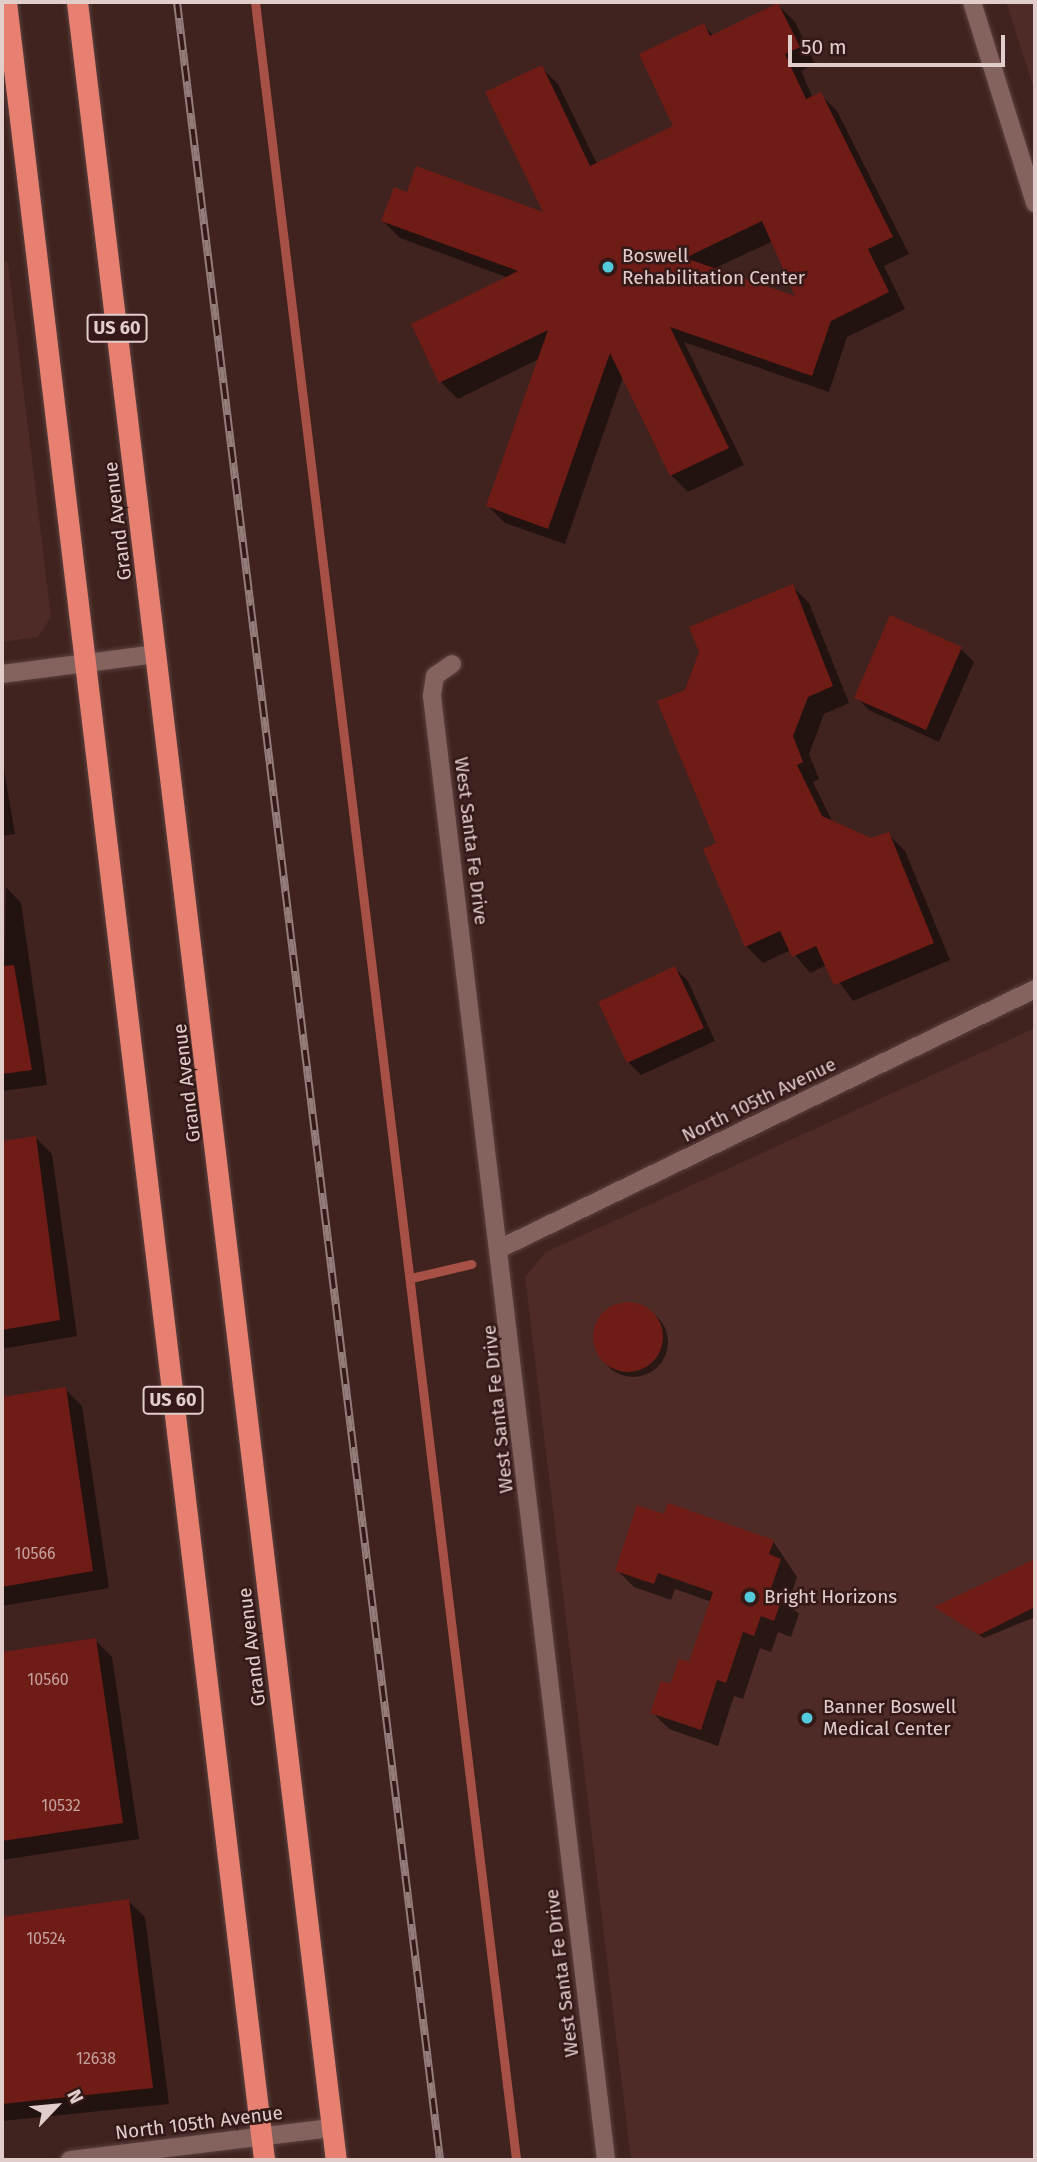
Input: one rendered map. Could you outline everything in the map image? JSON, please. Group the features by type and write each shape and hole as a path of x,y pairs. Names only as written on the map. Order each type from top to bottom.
{"highway":[{"name":"US 60","path":"6,2 264,2160"},
{"name":"Grand Avenue","path":"77,2 336,2160"}],"street":[{"path":"972,2 1035,203"},
{"path":"2,674 157,654"},
{"name":"West Santa Fe Drive","path":"452,664 435,676 432,696 501,1248 606,2160"},
{"name":"North 105th Avenue","path":"501,1248 1035,989"},
{"name":"North 105th Avenue","path":"71,2160 332,2128"}],"shaded area":[{"path":"1006,2 1035,2 1035,92 1009,11"},
{"path":"2,259 8,263 51,617 38,637 2,642"},
{"name":"Banner Boswell Medical Center","path":"1035,1028 1035,2160 631,2160 525,1277 546,1252"}],"building":[{"name":"Boswell Rehabilitation Center","path":"778,3 800,47 785,54 806,99 821,92 893,237 868,249 889,292 831,321 812,376 670,327 729,448 670,476 610,353 548,529 486,506 548,330 439,383 411,324 518,271 381,221 394,187 407,192 416,166 543,212 485,92 542,65 590,166 673,126 639,54 704,23 710,36","holes":["762,221 795,296 685,258"]},
{"path":"793,584 833,686 808,697 793,736 803,762 797,765 822,816 871,838 889,832 934,943 834,985 816,946 792,957 780,931 745,947 703,849 716,843 657,701 685,690 699,652 689,627"},
{"path":"890,615 962,647 926,730 854,698"},
{"path":"14,965 32,1070 2,1074 2,966"},
{"path":"675,966 704,1028 627,1063 598,1002"},
{"path":"36,1136 60,1320 2,1330 2,1141"},
{"path":"628,1302 647,1308 657,1318 663,1337 657,1356 647,1366 628,1372 609,1366 599,1356 593,1337 599,1318 609,1308"},
{"path":"66,1387 93,1571 2,1587 2,1397"},
{"path":"668,1503 774,1540 769,1554 781,1559 770,1591 783,1596 774,1621 761,1616 754,1636 743,1632 726,1683 717,1680 701,1730 650,1713 661,1681 670,1684 679,1659 689,1662 713,1592 658,1573 654,1584 615,1571 637,1505 664,1514"},
{"path":"1035,1559 1035,1607 979,1635 934,1607"},
{"path":"96,1638 123,1823 2,1841 2,1652"},
{"path":"129,1899 153,2088 2,2104 2,1917"}],"waterway":[{"path":"255,2 516,2160"},
{"path":"411,1278 471,1264"}],"railway":[{"path":"177,2 440,2160"}],"place":[{"name":"Boswell Rehabilitation Center","path":"608,267"},
{"name":"Bright Horizons","path":"750,1597"},
{"name":"Banner Boswell Medical Center","path":"807,1718"}]}
